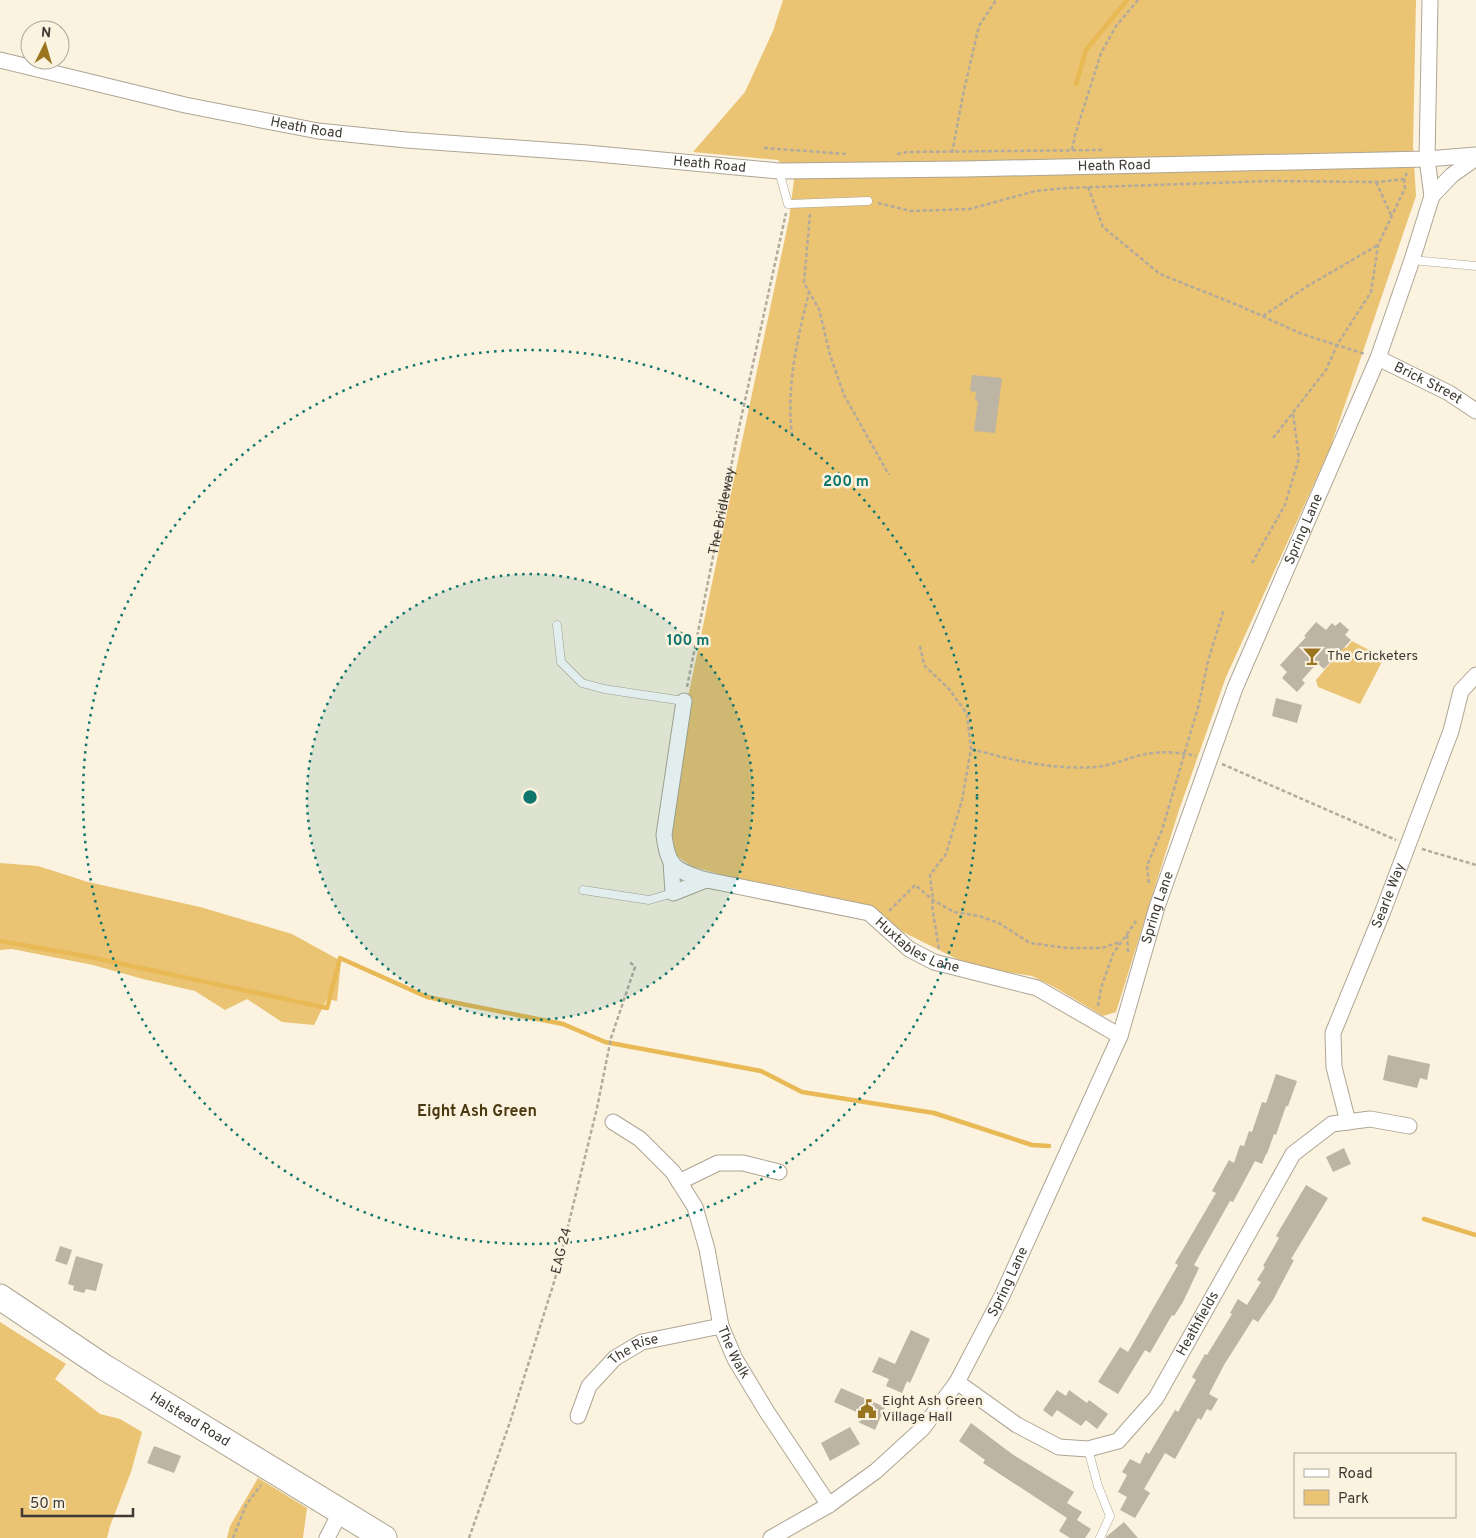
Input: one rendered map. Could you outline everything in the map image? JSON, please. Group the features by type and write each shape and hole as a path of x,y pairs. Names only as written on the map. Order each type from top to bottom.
{"main road":[{"name":"Halstead Road","path":"0,1297 104,1367 384,1538"}],"street":[{"name":"Spring Lane","path":"771,1538 829,1505 876,1471 923,1428 957,1382 1002,1296 1120,1036 1157,907 1235,688 1378,358 1432,196 1427,159 1430,0"},
{"name":"Heath Road","path":"0,60 185,105 318,131 779,171 950,170 1411,160 1476,156"},
{"name":"Spring Lane","path":"1432,196 1452,175 1476,156"},
{"name":"Brick Street","path":"1378,358 1449,393 1476,411"},
{"name":"Searle Way","path":"1348,1122 1334,1068 1333,1034 1451,731 1461,691 1476,675"},
{"path":"684,700 664,836 669,857 673,893 706,880"},
{"name":"Huxtables Lane","path":"669,857 677,870 706,880 869,913 909,949 934,962 1037,988 1120,1036"},
{"name":"Heathfields","path":"957,1382 1017,1425 1060,1447 1088,1449 1118,1441 1156,1398 1293,1154 1332,1124 1370,1119 1409,1126"},
{"name":"The Walk","path":"612,1122 640,1139 673,1172 695,1208 707,1250 721,1326 735,1360 766,1412 829,1505"},
{"path":"679,1182 718,1163 743,1163 779,1172"},
{"name":"The Rise","path":"578,1416 589,1386 615,1358 642,1342 721,1326"},
{"path":"327,1538 341,1511"}],"lane":[{"path":"779,171 788,204 868,201"},
{"path":"1412,260 1476,266"},
{"path":"557,625 561,662 582,683 604,689 684,700"},
{"path":"583,890 651,899 673,893"},
{"path":"1088,1449 1098,1486 1110,1516 1100,1538"}],"path":[{"path":"950,170 964,90 979,26 996,0"},
{"path":"1138,0 1116,26 1101,53 1075,135 1073,149 1075,167 1088,187 1103,227 1160,274 1302,334 1378,358"},
{"path":"764,148 853,154"},
{"path":"892,155 906,152 1073,149"},
{"path":"1273,438 1326,370 1337,345 1371,292 1378,245 1405,188 1404,179 1411,160"},
{"path":"868,201 911,211 970,210 1035,191 1088,187 1270,181 1376,182 1404,179"},
{"path":"1376,182 1392,217"},
{"path":"809,203 811,217 804,283 819,308 830,355 844,395 889,475"},
{"name":"The Bridleway","path":"684,700 737,437 788,204"},
{"path":"1262,316 1306,287 1378,245"},
{"path":"792,436 789,414 791,374 809,292"},
{"path":"1252,563 1285,505 1299,458 1293,413"},
{"path":"1149,884 1147,866 1162,830 1199,704 1208,660 1224,609"},
{"path":"920,646 924,665 949,690 967,714 971,749 962,800 946,854 930,875 932,905 940,946 938,956 934,962"},
{"path":"971,749 1052,767 1097,767 1148,754 1184,753 1210,759 1280,788 1351,822 1408,845 1476,865"},
{"path":"878,921 915,885 933,900 954,912 979,916 999,923 1030,943 1067,948 1102,948 1122,942"},
{"path":"1094,1022 1101,988 1113,954 1140,916"},
{"name":"EAG 24","path":"469,1538 510,1422 555,1279 611,1038 635,967 629,961"},
{"path":"233,1538 246,1504 272,1469"}],"green space":[{"path":"783,0 1416,0 1413,146 1416,196 1329,451 1226,677 1179,810 1116,1012 1103,1016 1032,976 973,967 903,932 872,907 795,889 729,877 691,866 670,851 669,836 685,711 789,219 794,180 778,160 693,152 745,92 773,31"},
{"path":"1352,641 1384,658 1360,704 1318,687 1316,680 1344,647 1346,648"},
{"path":"0,863 38,866 88,882 200,907 292,934 341,961 337,1001 327,999 314,1025 282,1022 247,999 225,1010 195,991 93,965 12,949 0,950"},
{"path":"0,1322 66,1364 55,1379 100,1414 120,1419 142,1432 131,1472 107,1538 0,1538"},
{"path":"258,1478 307,1508 303,1538 227,1538 230,1526"}],"building":[{"path":"972,375 1002,378 995,433 974,431 978,401 975,401 976,392 970,391"},
{"name":"The Cricketers","path":"1316,622 1326,630 1332,623 1335,626 1340,622 1349,630 1345,635 1351,640 1324,669 1317,663 1302,680 1305,683 1297,692 1282,678 1287,672 1280,665 1306,637 1304,636"},
{"path":"1276,698 1302,705 1297,723 1272,716"},
{"path":"1388,1055 1430,1064 1427,1080 1420,1078 1417,1088 1383,1080"},
{"path":"1276,1074 1297,1081 1267,1154 1262,1164 1255,1161 1233,1202 1230,1201 1194,1265 1199,1268 1183,1302 1174,1316 1172,1315 1150,1353 1145,1350 1118,1394 1098,1382 1120,1347 1128,1352 1178,1265 1175,1263 1216,1193 1212,1191 1229,1160 1234,1163 1240,1145 1244,1146 1249,1131 1252,1132 1262,1102 1266,1103"},
{"path":"1344,1148 1351,1164 1333,1172 1326,1157"},
{"path":"1306,1185 1328,1198 1291,1259 1294,1260 1273,1300 1258,1322 1253,1319 1224,1365 1209,1394 1218,1399 1211,1411 1207,1409 1201,1420 1198,1418 1175,1459 1165,1453 1144,1489 1150,1493 1135,1518 1120,1510 1127,1497 1118,1492 1127,1475 1122,1472 1130,1459 1140,1464 1146,1452 1149,1454 1175,1410 1178,1412 1196,1380 1192,1377 1232,1314 1230,1313 1238,1299 1247,1305 1261,1282 1257,1280 1279,1238 1276,1236"},
{"path":"60,1246 72,1250 67,1265 55,1261"},
{"path":"76,1256 103,1264 96,1291 86,1289 84,1293 73,1290 74,1286 68,1284"},
{"path":"911,1330 930,1339 910,1383 907,1381 902,1393 886,1386 889,1379 872,1372 879,1357 895,1364"},
{"name":"Eight Ash Green Village Hall","path":"841,1388 885,1407 875,1430 858,1422 868,1417 834,1402"},
{"path":"1057,1390 1066,1396 1069,1390 1087,1403 1089,1400 1108,1414 1097,1429 1086,1420 1081,1426 1057,1410 1052,1417 1043,1410"},
{"path":"971,1423 1012,1454 1074,1492 1067,1503 1082,1512 1077,1520 1091,1529 1085,1538 1070,1538 1059,1531 1067,1518 983,1463 985,1460 959,1441"},
{"path":"850,1427 860,1444 830,1461 821,1443"},
{"path":"154,1446 181,1456 174,1473 147,1463"},
{"path":"1124,1522 1138,1538 1106,1538 1106,1537"}],"waterway":[{"path":"1076,84 1086,50 1127,0"},
{"path":"0,941 90,957 327,1008 340,958 427,997 563,1024 605,1042 761,1071 802,1092 934,1113 1032,1145 1049,1146"},
{"path":"1424,1219 1476,1235"}],"place":[{"name":"The Cricketers","path":"1312,656"},
{"name":"Eight Ash Green Village Hall","path":"867,1409"}],"district":[{"name":"Eight Ash Green","path":"477,1112"}]}
